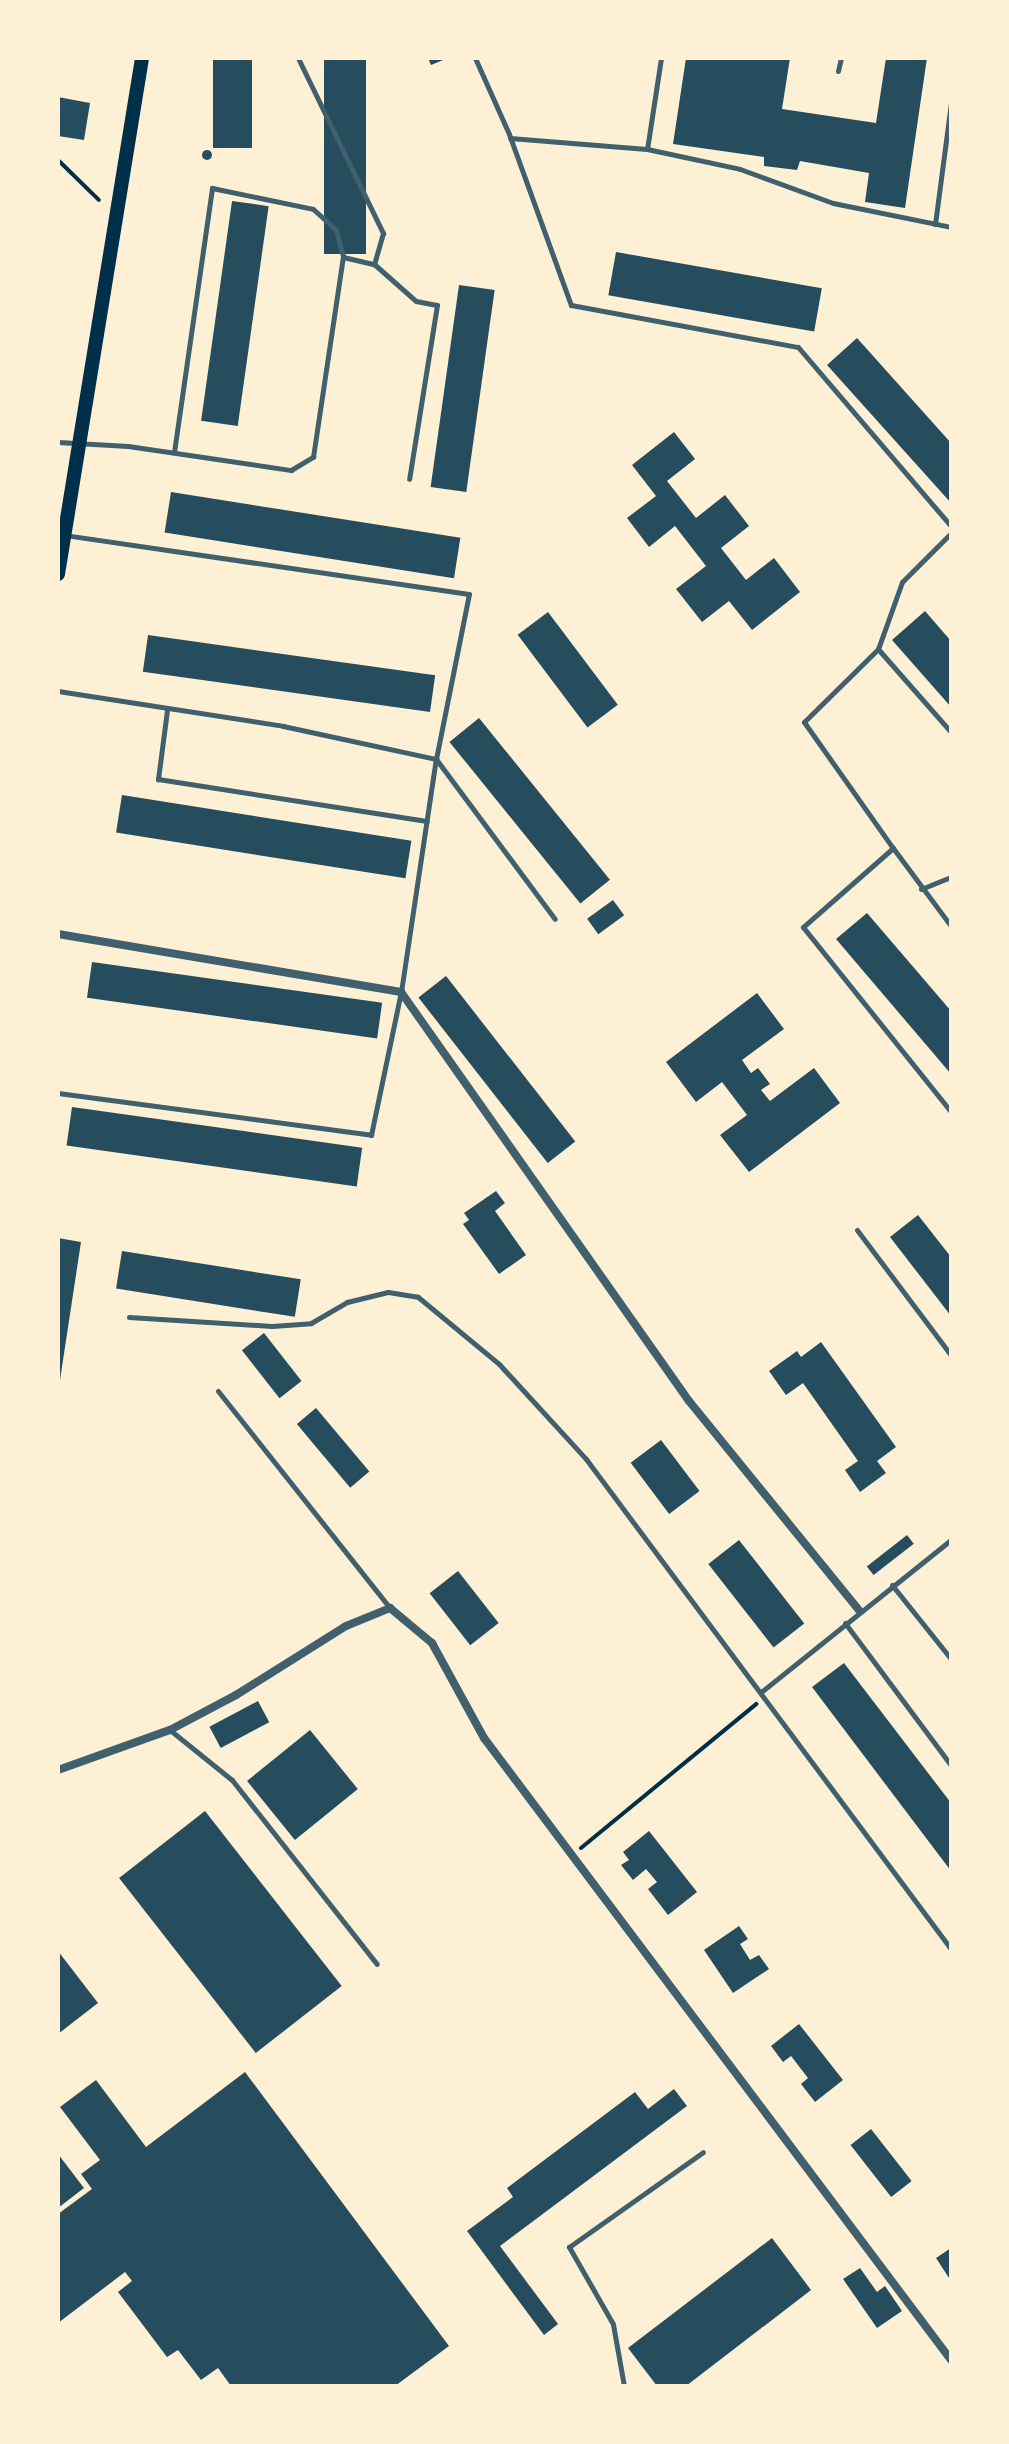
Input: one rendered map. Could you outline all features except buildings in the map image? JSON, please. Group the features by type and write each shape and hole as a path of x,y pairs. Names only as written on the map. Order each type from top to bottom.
{"main road":[{"path":"58,574 142,58"}],"street":[{"path":"58,934 401,992 689,1401 859,1610"},
{"path":"58,1770 170,1730 236,1695 346,1626 390,1608 432,1643 484,1738 951,2360"}],"lane":[{"path":"298,58 383,233 374,264"},
{"path":"475,58 510,138 571,305 798,347 951,526"},
{"path":"647,149 661,58"},
{"path":"838,71 841,58"},
{"path":"935,224 951,102"},
{"path":"510,138 647,149 740,169 833,203 951,227"},
{"path":"58,442 174,452 291,470 313,457 343,257 336,230 313,209 212,188 174,452"},
{"path":"343,257 374,264 416,301 437,305 409,479"},
{"path":"951,533 902,582 878,649 804,722 921,889 951,926"},
{"path":"58,1093 371,1135 401,992 436,759 469,594 65,535"},
{"path":"878,649 951,732"},
{"path":"58,691 283,726 436,759 555,919"},
{"path":"167,710 158,779 427,821"},
{"path":"893,848 803,927 951,1112"},
{"path":"921,889 951,877"},
{"path":"857,1230 951,1355"},
{"path":"129,1317 272,1326 311,1323 347,1302 388,1292 418,1297 499,1364 586,1459 951,1949"},
{"path":"218,1391 390,1608"},
{"path":"763,1695 859,1610 951,1540"},
{"path":"892,1585 951,1659"},
{"path":"845,1623 951,1765"},
{"path":"170,1730 232,1780 377,1964"},
{"path":"624,2386 613,2324 569,2247 703,2152"}],"path":[{"path":"58,160 99,200"},
{"path":"573,1854 763,1695"}]}
